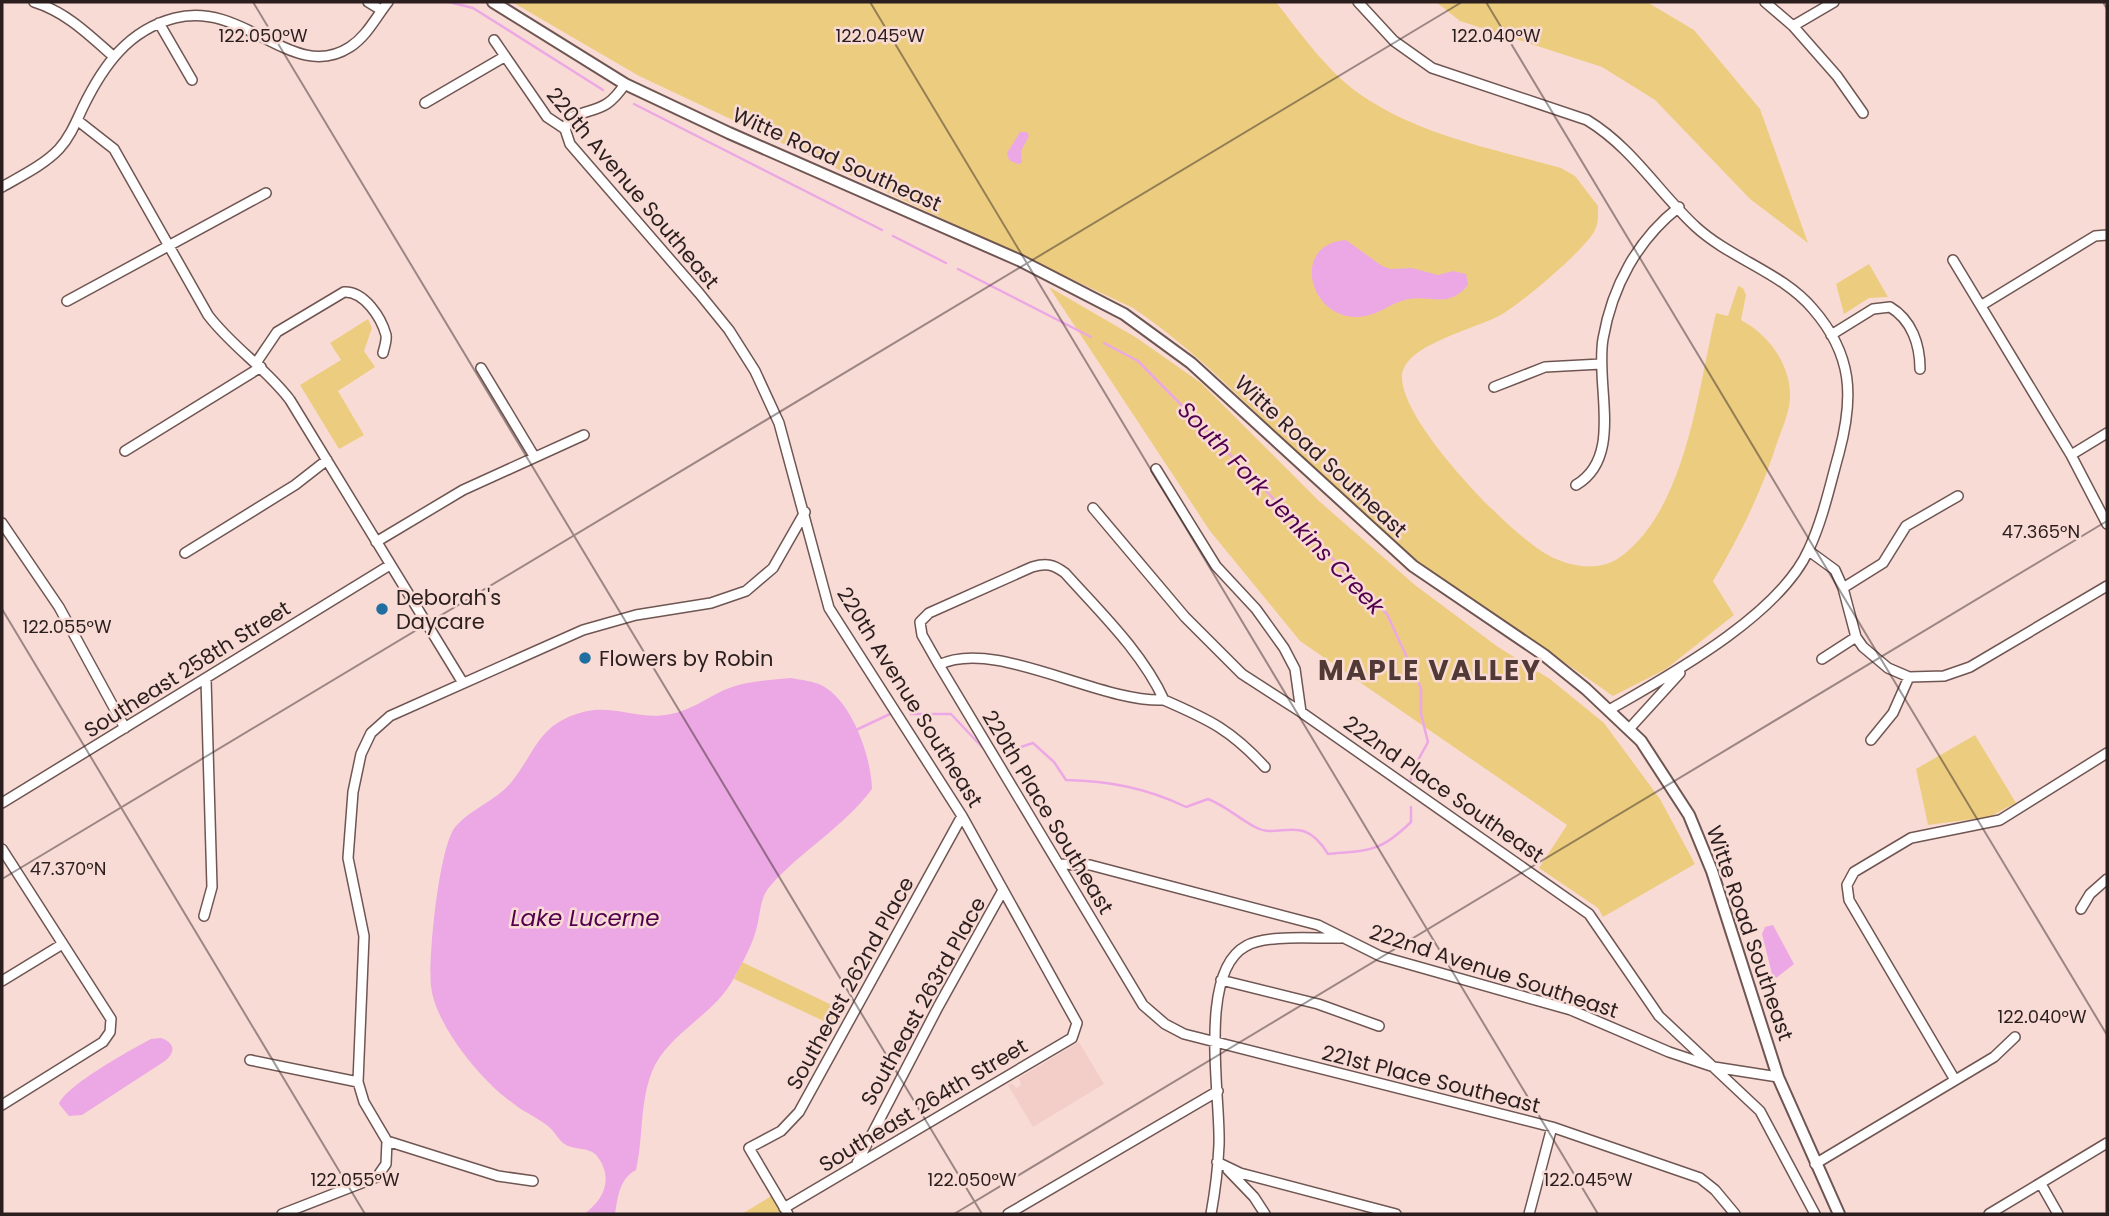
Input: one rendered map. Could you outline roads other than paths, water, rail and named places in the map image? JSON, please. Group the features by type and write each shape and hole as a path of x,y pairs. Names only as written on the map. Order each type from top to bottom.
{"street":[{"path":"34,2 55,9 74,22 113,57"},
{"path":"368,2 381,6"},
{"path":"2,187 57,151 102,71 113,57 131,39 159,23 176,17 215,15 239,23 286,49 328,56 359,40 381,6 388,2"},
{"name":"Witte Road Southeast","path":"493,2 625,84 729,133 1021,261 1124,314 1191,363 1413,566 1544,655 1609,710 1658,764 1698,836 1778,1077 1839,1214"},
{"path":"1358,2 1394,41 1432,68 1587,120 1606,131 1716,243 1789,289 1812,308 1831,335 1847,374 1850,398 1845,430 1809,551 1787,580 1757,611 1686,666 1609,710"},
{"path":"1765,2 1793,26 1837,76 1863,113"},
{"path":"1793,26 1835,2"},
{"path":"159,23 192,80"},
{"name":"220th Avenue Southeast","path":"494,40 547,117 565,129 570,145 699,293 746,355 770,400 805,512 829,608 996,873 1002,892 1075,1016 1076,1030"},
{"path":"425,103 504,57"},
{"path":"565,129 570,118 597,111 613,101 625,84"},
{"path":"76,120 114,149 208,316 219,330 273,377 290,400 463,683"},
{"path":"67,301 266,193"},
{"path":"1576,485 1592,472 1601,454 1601,364 1609,316 1633,257 1645,238 1679,207"},
{"path":"1982,304 2095,236 2107,235"},
{"path":"1953,260 2071,455 2107,524"},
{"path":"125,451 259,365 283,327 338,294 352,292 366,300 386,335 383,353"},
{"path":"1831,335 1873,309 1890,307 1901,315 1919,345 1920,369"},
{"path":"1494,387 1545,367 1601,364"},
{"path":"481,368 534,456"},
{"path":"2071,455 2107,433"},
{"path":"376,542 463,490 584,435"},
{"path":"185,553 295,485 327,460"},
{"path":"1156,469 1216,566 1256,609 1284,648 1295,668 1301,712"},
{"path":"1843,588 1883,563 1906,526 1958,496"},
{"name":"222nd Place Southeast","path":"1093,508 1210,645 1242,674 1575,902 1601,929 1659,1016 1766,1119 1815,1214"},
{"path":"282,1214 377,1177 386,1164 387,1141 364,1102 358,1082 364,936 348,858 353,792 361,754 371,733 390,716 598,624 711,603 746,590 773,568 805,512"},
{"path":"2,523 59,607 125,729"},
{"path":"1809,551 1835,570 1843,588 1856,637 1872,656 1909,677 1944,676 1970,667 2107,586"},
{"name":"220th Place Southeast","path":"1155,1016 1143,1005 939,665 922,635 920,622 929,613 1032,567 1048,564 1065,573 1114,628 1155,681 1164,700"},
{"name":"Southeast 258th Street","path":"2,803 390,565"},
{"path":"1822,659 1856,637"},
{"path":"939,665 963,657 1027,666 1098,691 1141,700 1164,700 1215,722 1243,744 1265,767"},
{"path":"1629,729 1686,666"},
{"path":"1871,740 1893,713 1909,677"},
{"path":"204,916 212,887 206,678"},
{"path":"1955,1080 1849,900 1847,885 1854,872 1911,838 2000,820 2107,753"},
{"name":"Southeast 262nd Place","path":"786,1211 749,1148 788,1125 799,1112 962,817"},
{"path":"2,849 61,945 72,956 107,1010 110,1032 103,1042 2,1105"},
{"name":"222nd Avenue Southeast","path":"1060,864 1090,865 1318,925 1380,956 1571,1010 1670,1052 1714,1067"},
{"path":"2081,909 2090,894 2107,879"},
{"name":"Southeast 263rd Place","path":"856,1164 937,1007 1002,892"},
{"path":"1211,1214 1217,1162 1218,1091 1215,1042 1221,980 1233,956 1254,942 1343,938"},
{"path":"2,981 61,945"},
{"path":"1221,980 1318,1004 1379,1026"},
{"name":"221st Place Southeast","path":"1155,1016 1174,1030 1215,1042 1552,1127 1700,1178 1715,1190 1735,1214"},
{"name":"Southeast 264th Street","path":"786,1211 856,1164 1072,1038 1076,1030"},
{"path":"1815,1164 1994,1057 2015,1037"},
{"path":"250,1060 358,1082"},
{"path":"1714,1067 1778,1077"},
{"path":"1008,1214 1218,1091"},
{"path":"1530,1214 1552,1127"},
{"path":"387,1141 498,1176 533,1181"},
{"path":"1989,1214 2107,1143"},
{"path":"1217,1162 1242,1183 1265,1214"},
{"path":"1217,1162 1240,1172 1396,1214"},
{"path":"2041,1184 2058,1214"}],"water":[{"path":"1020,132 1027,132 1029,136 1021,151 1022,163 1017,164 1009,160 1007,153"},
{"path":"1346,240 1382,266 1391,269 1412,268 1438,275 1453,271 1466,274 1468,285 1454,297 1447,299 1409,299 1357,317 1340,314 1327,306 1318,294 1312,280 1312,266 1317,254 1328,244"},
{"name":"Lake Lucerne","path":"791,678 823,686 843,705 864,747 872,789 849,815 783,872 767,890 752,942 726,990 673,1042 655,1065 646,1090 636,1170 623,1183 615,1214 584,1214 597,1202 606,1180 597,1156 590,1151 563,1143 549,1127 518,1107 488,1082 451,1035 434,1001 431,986 433,928 444,855 450,837 463,819 507,787 540,739 568,717 594,710 648,716 671,714 732,687 757,681"},
{"path":"1773,925 1794,964 1776,978 1772,974 1762,934 1765,927"},
{"path":"161,1038 171,1045 169,1058 82,1115 69,1116 59,1104 73,1088 100,1068 151,1039"}],"waterway":[{"name":"South Fork Jenkins Creek","path":"449,2 473,8 603,90"},
{"name":"South Fork Jenkins Creek","path":"634,104 882,230"},
{"name":"South Fork Jenkins Creek","path":"893,236 946,263"},
{"name":"South Fork Jenkins Creek","path":"958,269 1091,337"},
{"name":"South Fork Jenkins Creek","path":"1104,343 1138,361 1387,614 1421,688 1421,714 1428,742 1411,773 1411,780"},
{"name":"South Fork Jenkins Creek","path":"856,730 890,714"},
{"name":"South Fork Jenkins Creek","path":"911,714 951,714 982,747"},
{"name":"South Fork Jenkins Creek","path":"1003,753 1033,743 1054,762 1066,780 1127,787 1186,807 1208,799 1255,827 1273,831 1300,830 1309,834 1328,854 1382,845 1411,822 1411,807"}],"place":[{"name":"Deborah's Daycare","path":"382,609"},
{"name":"Flowers by Robin","path":"585,658"}],"district":[{"name":"MAPLE VALLEY","path":"1430,670"}]}
